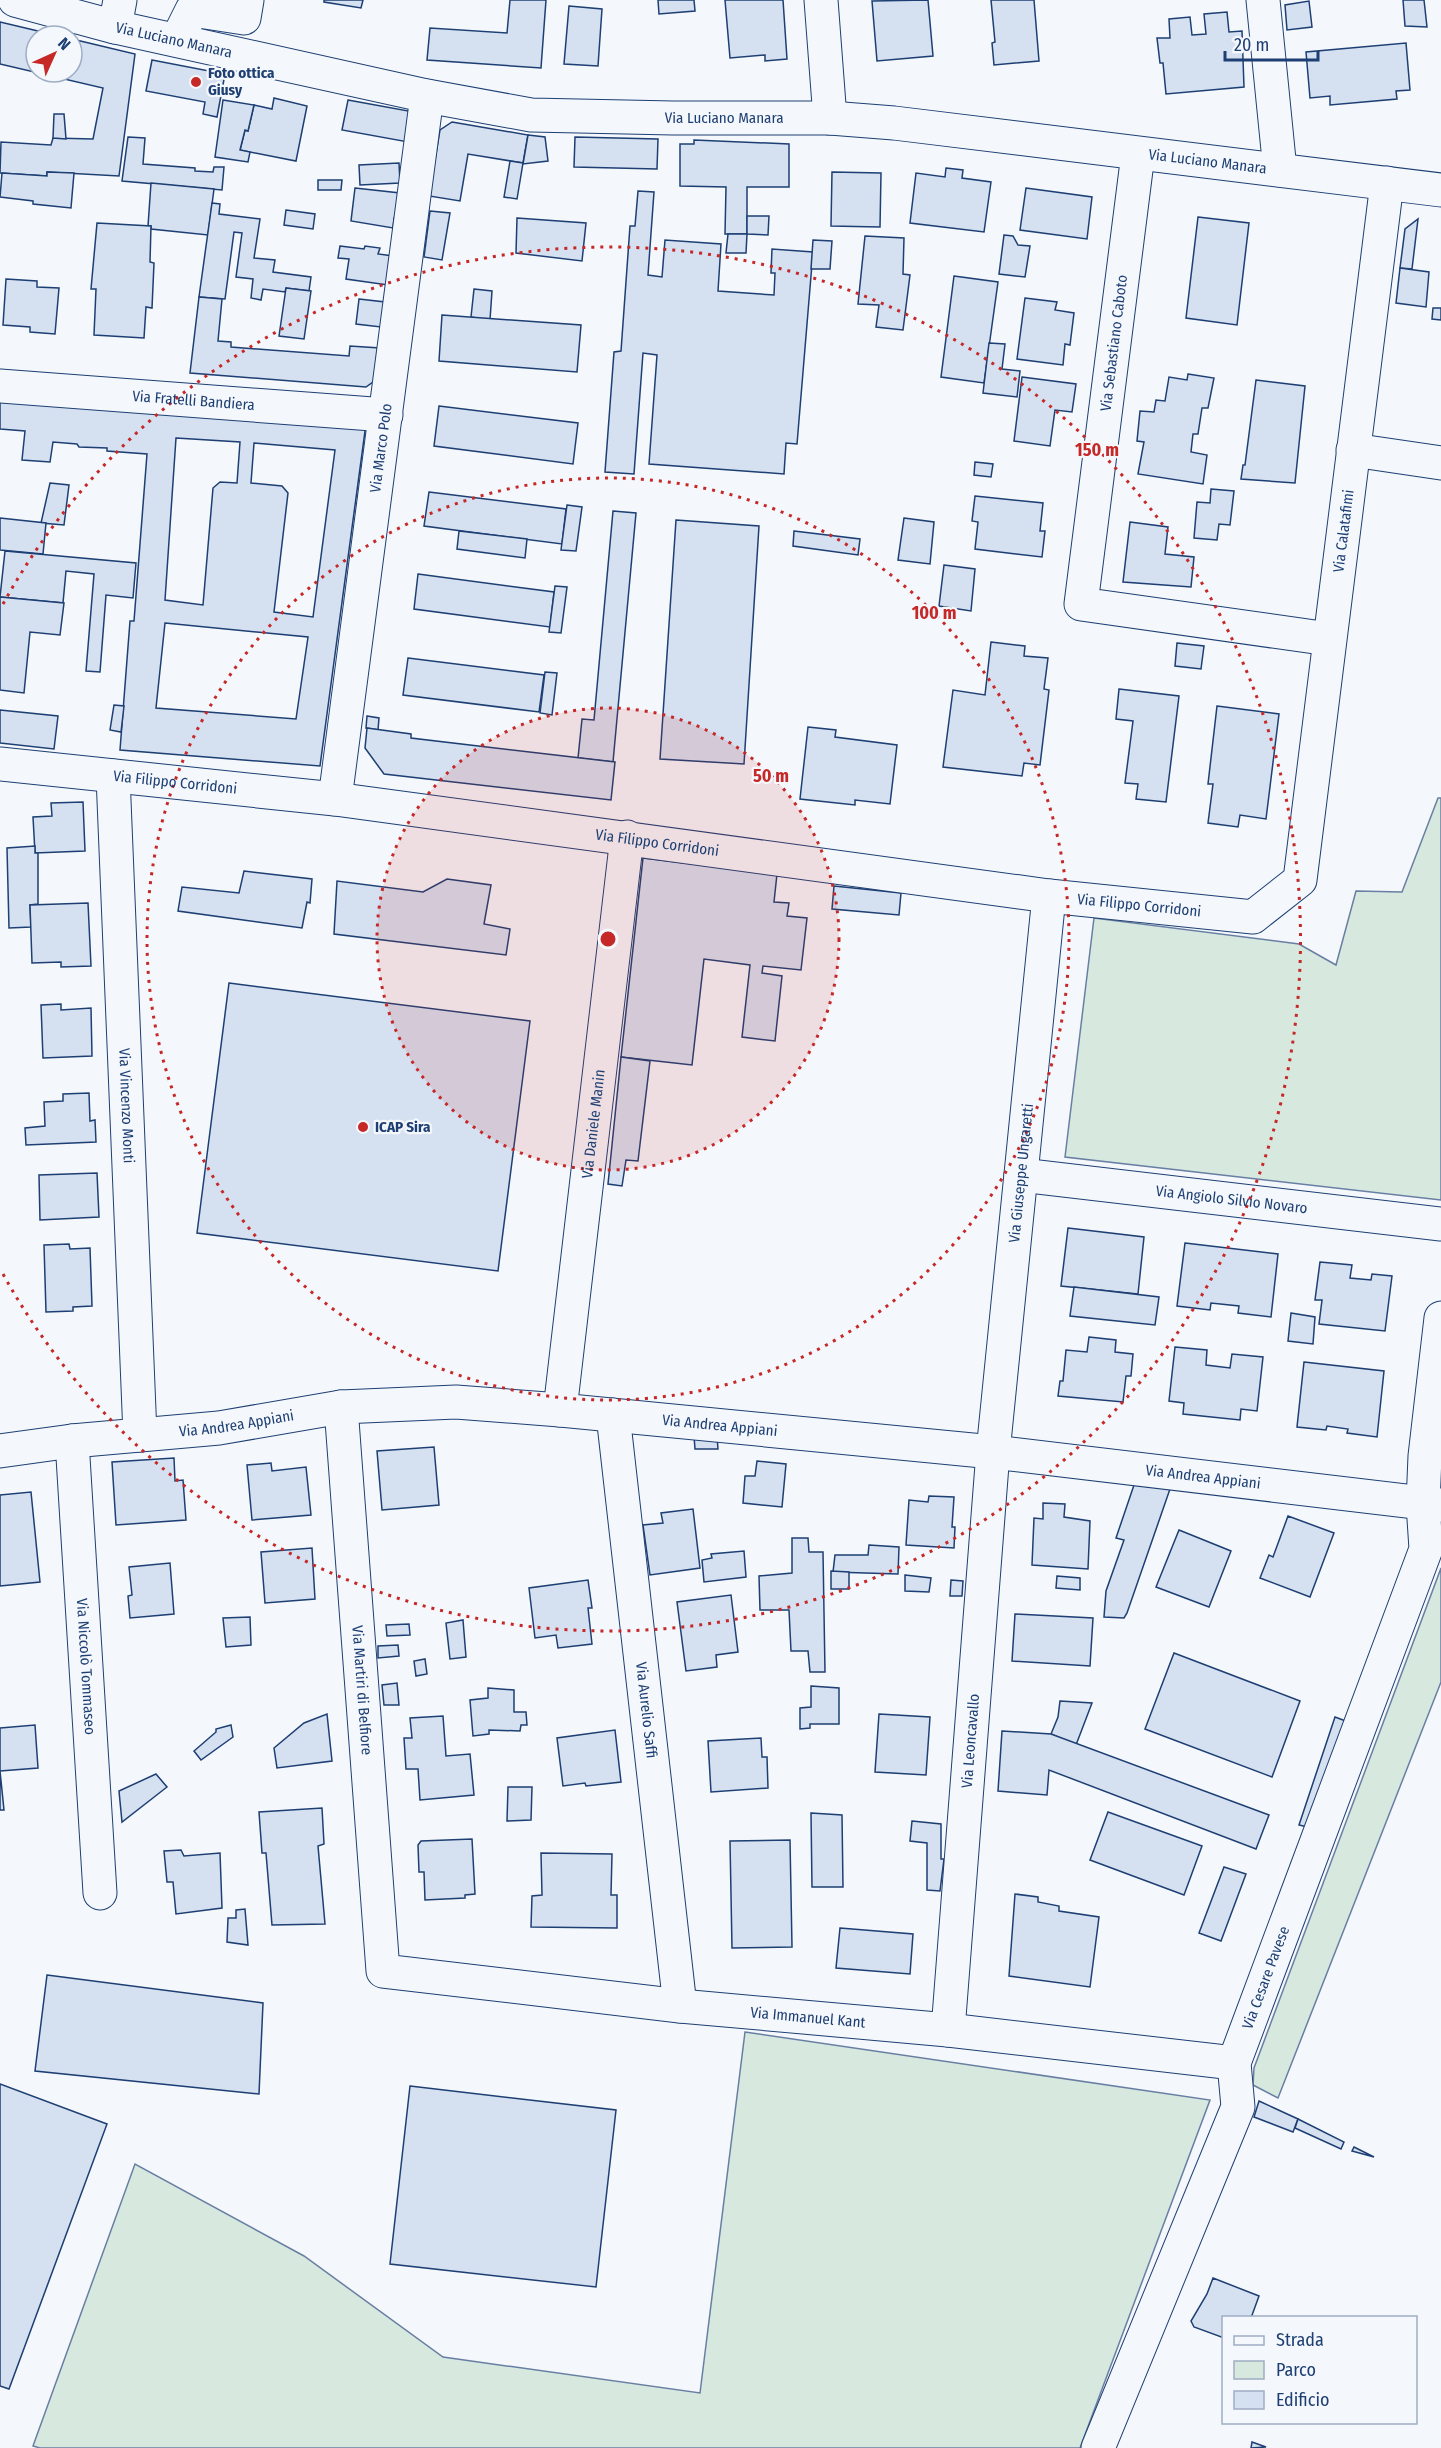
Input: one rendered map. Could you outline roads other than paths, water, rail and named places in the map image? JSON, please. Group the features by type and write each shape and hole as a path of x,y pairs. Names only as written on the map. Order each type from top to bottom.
{"street":[{"name":"Via Luciano Manara","path":"15,0 118,14 177,40 427,96 531,115 830,118 894,123 1441,190"},
{"path":"177,40 182,5 244,18 247,0"},
{"path":"821,0 830,118"},
{"path":"1263,0 1280,170"},
{"name":"Via Marco Polo","path":"335,799 427,96"},
{"name":"Via Sebastiano Caboto","path":"1138,154 1081,604 1329,639"},
{"name":"Via Calatafimi","path":"1300,880 1387,183"},
{"name":"Via Fratelli Bandiera","path":"0,386 386,415"},
{"path":"1353,450 1441,463"},
{"name":"Via Filippo Corridoni","path":"0,764 335,799 1049,896 1253,917 1300,880"},
{"name":"Via Vincenzo Monti","path":"113,776 140,1434"},
{"name":"Via Daniele Manin","path":"560,1410 627,837"},
{"name":"Via Giuseppe Ungaretti","path":"993,1452 1049,896"},
{"name":"Via Angiolo Silvio Novaro","path":"1021,1175 1441,1224"},
{"name":"Via Cesare Pavese","path":"1098,2448 1238,2107 1234,2063 1426,1549 1432,1505 1425,1456 1441,1318"},
{"name":"Via Andrea Appiani","path":"0,1451 72,1441 219,1428 341,1407 456,1402 993,1452 1432,1505"},
{"name":"Via Martiri di Belfiore","path":"341,1407 383,1971"},
{"name":"Via Aurelio Saffi","path":"613,1415 680,2006"},
{"name":"Via Niccolò Tommaseo","path":"72,1441 100,1893"},
{"name":"Via Leoncavallo","path":"948,2030 993,1452"},
{"name":"Via Immanuel Kant","path":"383,1971 680,2006 948,2030 1234,2063"}],"place":[{"name":"Foto ottica Giusy","path":"196,82"},
{"name":"ICAP Sira","path":"363,1127"}]}
